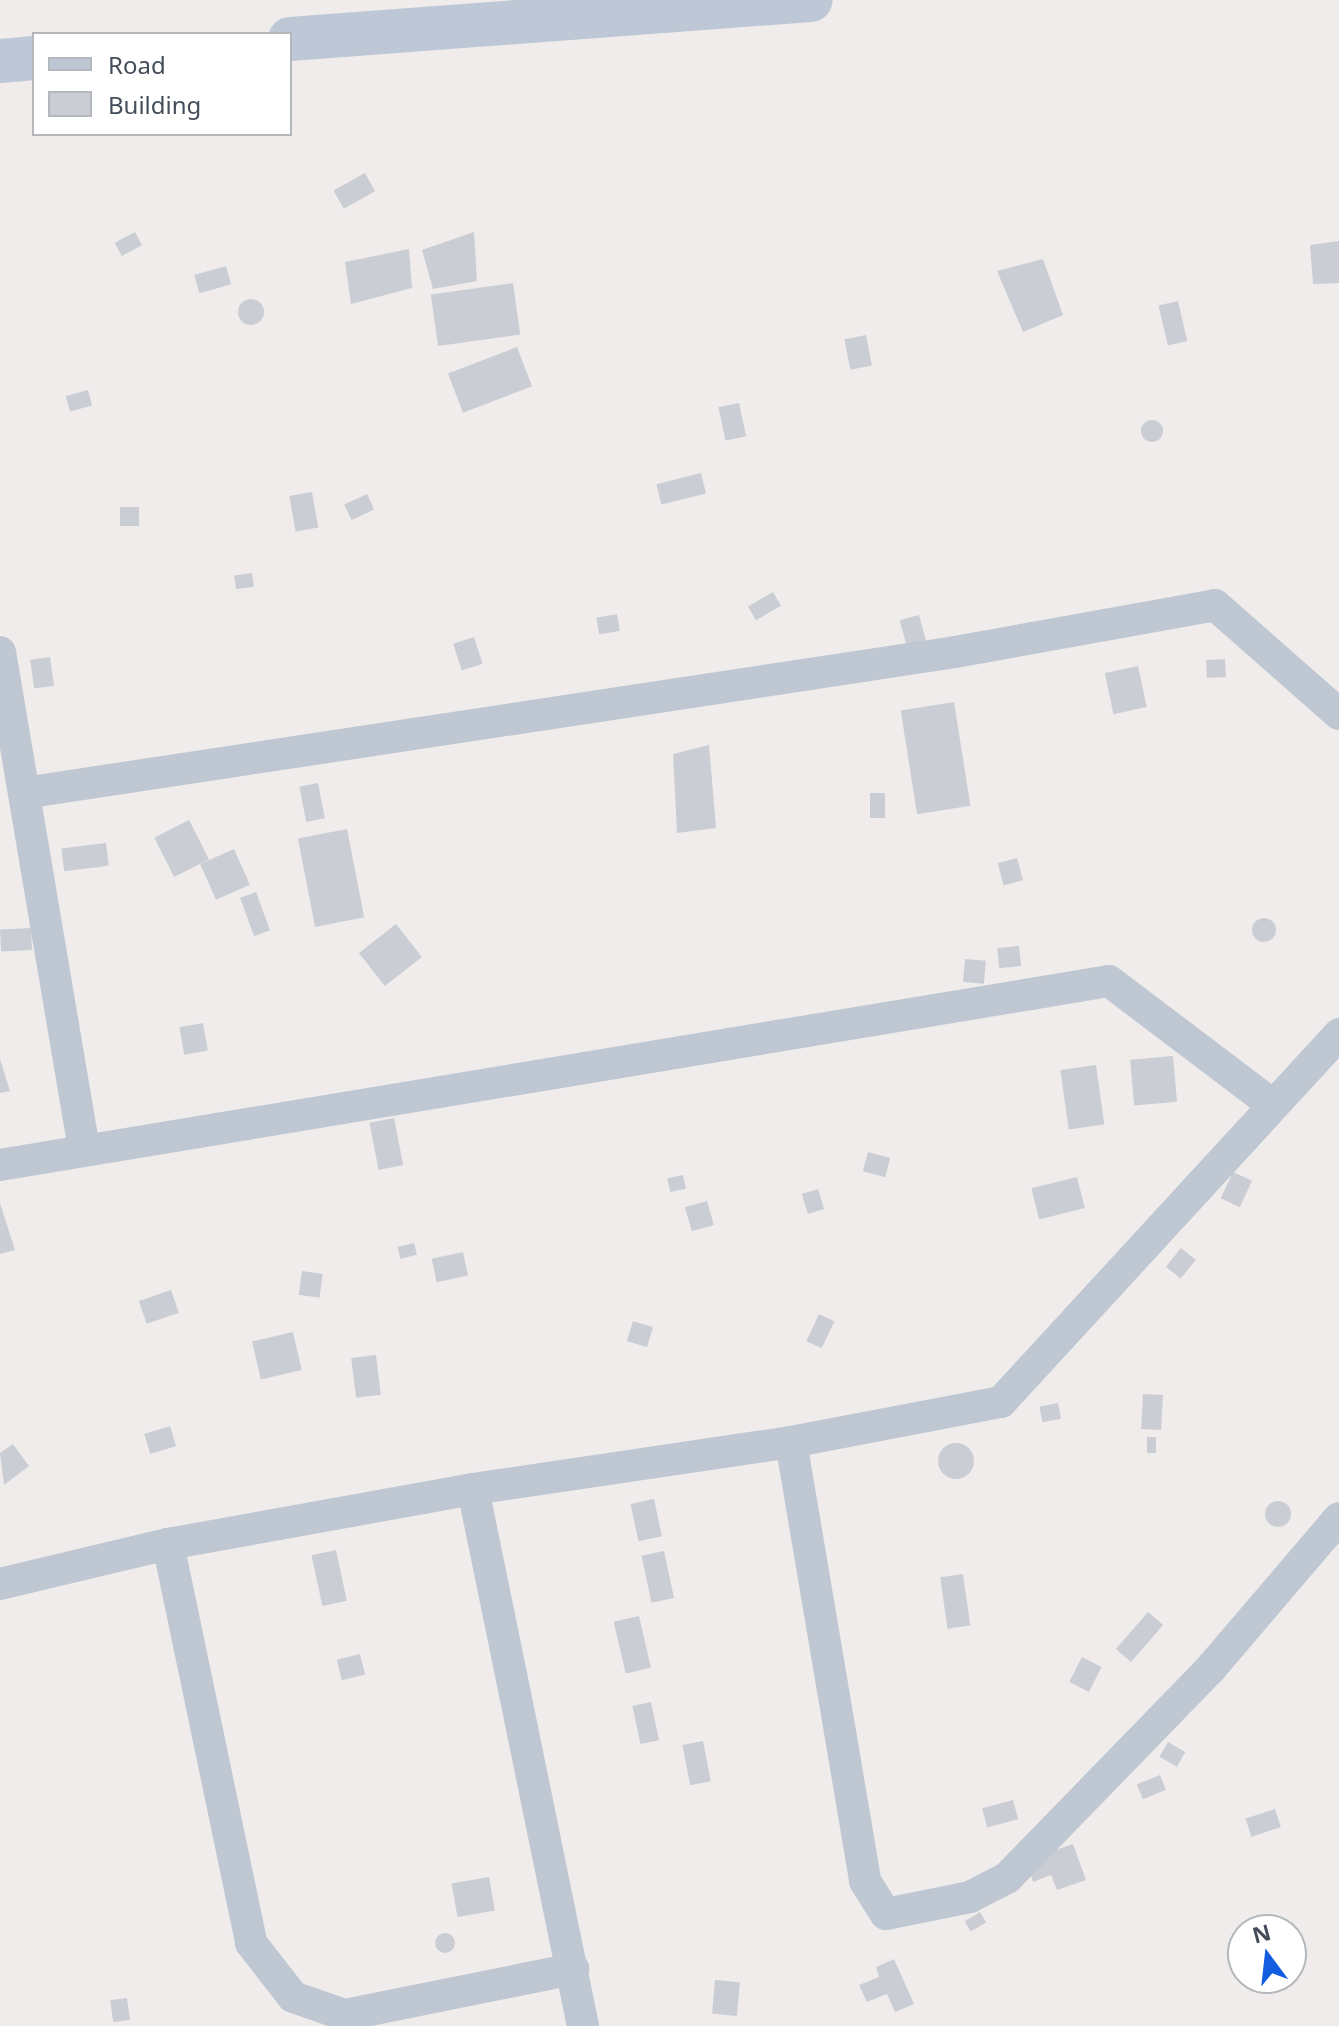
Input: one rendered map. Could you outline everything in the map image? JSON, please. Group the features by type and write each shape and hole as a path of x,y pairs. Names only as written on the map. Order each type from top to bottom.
{"street":[{"path":"292,39 811,0"},
{"path":"0,61 32,58"},
{"path":"24,793 955,652 1215,605 1339,714"},
{"path":"0,652 84,1149"},
{"path":"0,1165 1109,981 1273,1105"},
{"path":"0,1584 168,1544 473,1489 791,1442 1001,1402 1339,1034"},
{"path":"791,1442 865,1881 886,1914 970,1897 1007,1878 1211,1668 1339,1518"},
{"path":"473,1489 583,2026"},
{"path":"168,1544 251,1943 293,1997 345,2015 573,1969"}],"building":[{"path":"365,173 375,191 344,209 334,190"},
{"path":"135,232 142,245 122,256 115,243"},
{"path":"474,232 477,281 433,289 422,250"},
{"path":"1339,241 1339,283 1313,284 1310,245"},
{"path":"409,249 412,288 351,304 345,262"},
{"path":"1043,259 1063,315 1023,332 997,271"},
{"path":"226,266 231,284 200,293 194,275"},
{"path":"513,283 520,334 438,346 431,295"},
{"path":"251,299 260,303 264,312 260,321 251,325 242,321 238,312 242,303"},
{"path":"1178,301 1187,341 1168,345 1159,305"},
{"path":"866,335 872,365 850,370 844,339"},
{"path":"517,347 532,386 463,413 448,374"},
{"path":"88,390 92,405 70,411 66,396"},
{"path":"739,403 746,436 726,441 718,407"},
{"path":"1152,420 1160,423 1163,431 1160,439 1152,442 1144,439 1141,431 1144,423"},
{"path":"701,473 706,493 661,505 656,484"},
{"path":"312,492 318,527 296,531 289,496"},
{"path":"367,494 374,509 352,520 344,505"},
{"path":"120,507 139,507 139,526 120,526"},
{"path":"252,573 254,587 236,589 234,576"},
{"path":"773,592 781,606 756,620 748,606"},
{"path":"617,614 620,631 599,634 596,618"},
{"path":"919,615 928,648 908,653 900,620"},
{"path":"474,637 483,664 462,670 453,644"},
{"path":"50,657 54,686 34,689 30,660"},
{"path":"1225,659 1226,677 1207,678 1206,660"},
{"path":"1138,666 1147,707 1113,714 1105,673"},
{"path":"954,702 970,806 917,814 901,710"},
{"path":"709,745 716,828 677,833 673,754"},
{"path":"318,783 325,818 306,822 299,787"},
{"path":"870,793 885,793 885,818 870,818"},
{"path":"189,820 209,859 174,877 154,838"},
{"path":"347,829 364,917 315,927 298,839"},
{"path":"106,843 109,866 64,871 61,848"},
{"path":"234,849 250,885 216,900 200,864"},
{"path":"1017,858 1023,880 1004,885 998,863"},
{"path":"256,892 270,931 254,936 240,898"},
{"path":"1264,918 1275,925 1276,930 1269,941 1264,942 1253,935 1252,930 1259,919"},
{"path":"396,924 422,957 385,986 359,953"},
{"path":"31,928 32,950 1,952 0,930"},
{"path":"1019,946 1021,966 999,968 997,948"},
{"path":"965,959 986,961 984,984 963,982"},
{"path":"203,1023 208,1051 184,1055 179,1027"},
{"path":"1173,1056 1177,1102 1134,1106 1130,1060"},
{"path":"0,1059 10,1091 0,1093"},
{"path":"1096,1065 1104,1124 1069,1129 1060,1070"},
{"path":"394,1118 403,1165 379,1170 369,1123"},
{"path":"868,1152 890,1158 885,1177 863,1171"},
{"path":"1233,1172 1252,1181 1240,1207 1221,1198"},
{"path":"683,1175 686,1189 670,1192 667,1178"},
{"path":"1077,1177 1085,1208 1039,1219 1031,1188"},
{"path":"818,1189 824,1209 808,1214 802,1194"},
{"path":"707,1201 714,1225 692,1231 685,1207"},
{"path":"0,1203 15,1250 0,1254"},
{"path":"414,1243 417,1255 400,1259 398,1247"},
{"path":"1181,1248 1196,1260 1181,1279 1166,1267"},
{"path":"463,1252 468,1275 437,1282 432,1259"},
{"path":"302,1271 323,1274 319,1298 299,1295"},
{"path":"171,1290 179,1313 147,1324 139,1301"},
{"path":"819,1314 834,1321 822,1348 806,1341"},
{"path":"633,1321 653,1327 647,1347 627,1341"},
{"path":"293,1332 302,1370 261,1379 252,1341"},
{"path":"376,1355 381,1395 356,1398 351,1358"},
{"path":"1143,1394 1163,1395 1161,1430 1141,1429"},
{"path":"1058,1403 1061,1419 1042,1422 1039,1407"},
{"path":"170,1426 176,1446 150,1454 144,1434"},
{"path":"1147,1437 1156,1437 1156,1453 1147,1453"},
{"path":"956,1443 969,1448 974,1461 969,1474 956,1479 943,1474 938,1461 943,1448"},
{"path":"13,1444 29,1466 4,1485 0,1453"},
{"path":"654,1499 662,1536 638,1541 631,1504"},
{"path":"1278,1501 1287,1505 1291,1514 1287,1523 1278,1527 1269,1523 1265,1514 1269,1505"},
{"path":"336,1550 347,1601 322,1606 312,1555"},
{"path":"664,1551 674,1598 651,1603 642,1556"},
{"path":"963,1574 970,1625 947,1629 940,1577"},
{"path":"1148,1612 1163,1625 1131,1662 1116,1649"},
{"path":"639,1616 651,1668 626,1673 614,1622"},
{"path":"360,1654 365,1674 342,1680 337,1660"},
{"path":"1082,1657 1102,1667 1089,1692 1069,1682"},
{"path":"651,1702 659,1740 641,1744 632,1706"},
{"path":"703,1741 711,1781 690,1785 682,1745"},
{"path":"1168,1742 1185,1752 1177,1767 1160,1757"},
{"path":"1160,1775 1166,1790 1143,1799 1137,1784"},
{"path":"1013,1800 1018,1819 987,1828 982,1808"},
{"path":"1275,1809 1281,1827 1251,1837 1246,1819"},
{"path":"1073,1844 1086,1880 1057,1890 1051,1875 1033,1882 1026,1860"},
{"path":"489,1877 495,1910 457,1917 452,1884"},
{"path":"980,1912 986,1922 971,1932 965,1921"},
{"path":"445,1933 452,1936 455,1943 452,1950 445,1953 438,1950 435,1943 438,1936"},
{"path":"894,1959 914,2004 895,2012 887,1994 867,2002 859,1985 879,1977 876,1967"},
{"path":"715,1980 740,1982 737,2016 712,2014"},
{"path":"127,1998 130,2020 113,2022 110,2000"}]}
